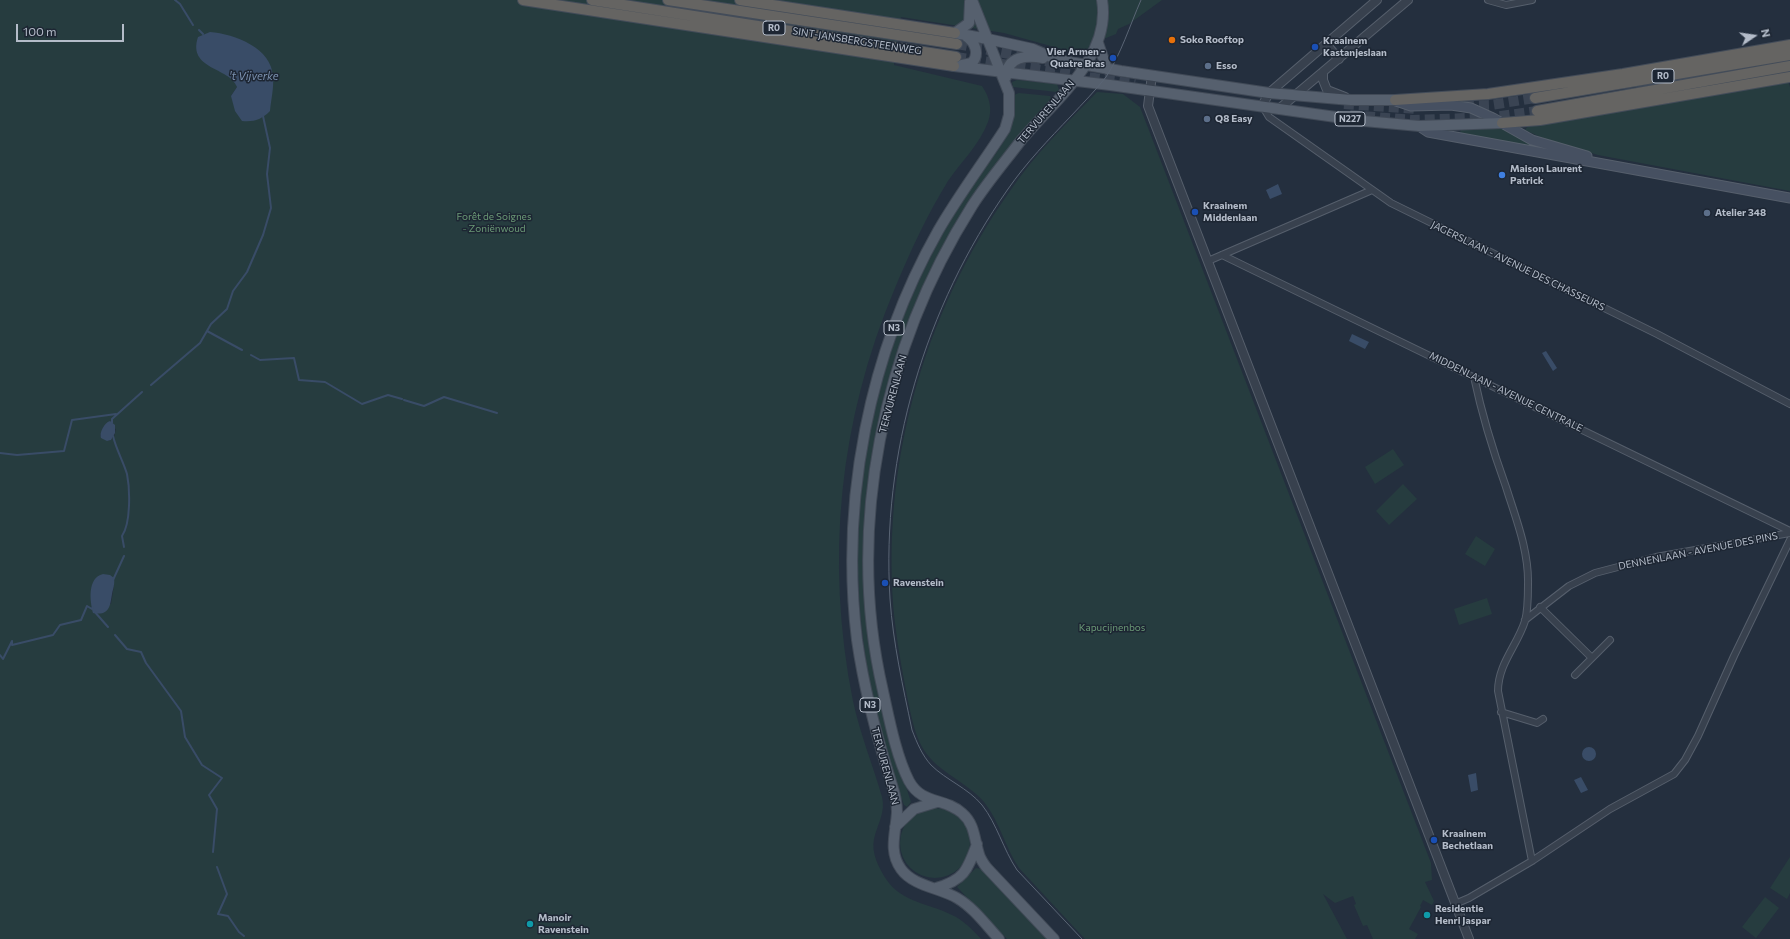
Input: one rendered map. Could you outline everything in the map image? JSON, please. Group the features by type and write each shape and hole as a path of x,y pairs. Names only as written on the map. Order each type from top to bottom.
{"highway":[{"path":"523,0 955,61"},
{"name":"SINT-JANSBERGSTEENWEG","path":"592,0 955,61"},
{"name":"SINT-JANSBERGSTEENWEG","path":"668,0 957,44"},
{"path":"740,0 954,33"},
{"path":"1395,100 1488,94 1623,74 1790,45"},
{"name":"R0","path":"1535,98 1790,55"},
{"name":"R0","path":"1537,111 1790,66"},
{"path":"1502,123 1524,122 1790,77"}],"main road":[{"path":"971,0 1004,71"},
{"path":"954,33 963,29 969,23 971,16 971,0"},
{"name":"TERVURENLAAN","path":"1054,939 988,870 980,858 975,832 965,816 950,805 924,797 916,791 909,780 893,734 878,669 870,597 869,534 873,492 891,392 908,338 927,292 951,243 973,206 1000,167 1023,138 1074,80 1098,43 1103,24 1102,0"},
{"path":"954,33 966,36 988,38 1033,50 1058,60"},
{"path":"955,61 968,64 975,60 975,46 966,36"},
{"path":"1098,43 1107,69"},
{"name":"N227","path":"1004,71 1023,56 1295,95 1351,100 1395,100 1411,106 1462,106 1478,111 1532,140 1591,158 1601,163"},
{"path":"955,61 1004,71"},
{"name":"TERVURENLAAN","path":"999,939 972,909 959,899 912,879 902,871 896,859 893,849 897,812 896,797 877,738 857,639 853,582 853,534 861,455 874,388 892,333 913,282 937,232 1005,128 1009,116 1009,93 1004,71"},
{"name":"N227","path":"1004,71 1280,108 1364,121 1419,126 1428,132 1790,198"},
{"path":"1522,134 1518,127 1524,122"},
{"path":"1419,126 1502,123"},
{"name":"TERVURENLAAN","path":"895,827 914,809 937,802"},
{"path":"936,888 959,879 969,865 977,844"}],"street":[{"path":"1262,106 1269,92 1377,0"},
{"path":"1280,108 1408,0"},
{"path":"1488,0 1506,5 1532,0"},
{"path":"1326,44 1339,59"},
{"path":"1323,72 1322,80 1327,90 1351,100"},
{"path":"1152,75 1148,106 1469,939"},
{"name":"JAGERSLAAN - AVENUE DES CHASSEURS","path":"1262,106 1269,117 1391,203 1657,334 1790,404"},
{"path":"1208,261 1372,190"},
{"name":"MIDDENLAAN - AVENUE CENTRALE","path":"1222,255 1474,376 1790,532"},
{"path":"1474,376 1482,415 1519,527 1527,565 1528,584 1525,620 1502,666 1498,678 1498,691 1532,861"},
{"name":"DENNENLAAN - AVENUE DES PINS","path":"1525,620 1569,586 1595,573 1656,557 1790,532"},
{"path":"1455,904 1469,898 1532,861 1610,809 1674,774 1685,760 1698,736 1734,656 1790,540"},
{"path":"1540,607 1592,658"},
{"path":"1574,676 1610,640"},
{"path":"1502,712 1537,723 1543,719"}],"green space":[{"name":"Forêt de Soignes - Zoniënwoud","path":"0,0 1162,0 1129,24 1118,29 1116,34 1091,44 1083,55 1004,33 901,17 894,65 982,86 987,94 990,112 985,130 940,194 913,247 895,288 876,338 861,389 850,440 842,491 839,543 840,595 844,648 853,701 859,725 883,803 882,813 873,844 876,860 892,887 916,902 956,917 981,939 0,939","holes":["227,73 273,78 231,96 237,87 235,80","104,426 116,429 114,437 109,441 100,436","114,585 111,604 91,604 91,589"]},
{"path":"1017,80 1057,84 1059,90 1056,92 1013,87 1012,82"},
{"path":"1788,81 1790,87 1790,191 1598,155 1547,140 1525,130 1528,126"},
{"name":"Kapucijnenbos","path":"1097,92 1123,94 1140,107 1431,863 1432,880 1425,882 1434,901 1432,905 1423,900 1420,906 1421,907 1409,929 1418,934 1415,939 1373,939 1367,925 1363,926 1354,905 1356,904 1353,896 1335,903 1323,894 1347,939 1085,939 1019,868 990,810 984,802 968,787 933,761 926,753 918,738 902,672 895,623 892,566 894,509 901,452 914,396 931,342 953,289 979,239 1019,178 1051,140"},
{"path":"1019,93 1050,96 1051,99 1022,131 997,164 907,328 882,408 878,429 865,571 901,771 911,802 907,807 904,805 881,734 866,662 859,590 859,518 867,447 883,377 907,307 949,223 1005,140 1013,119 1015,108 1014,95"},
{"path":"1502,128 1539,148 1462,134 1460,132 1462,129"},
{"path":"1393,449 1404,465 1375,484 1365,467"},
{"path":"1403,484 1417,499 1389,525 1376,511"},
{"path":"1476,536 1495,549 1485,566 1465,554"},
{"path":"1487,598 1492,614 1459,625 1454,609"},
{"path":"935,808 948,811 960,818 967,830 970,843 967,856 960,868 948,875 935,878 922,875 910,868 903,856 900,843 903,830 910,818 922,811"},
{"path":"1790,857 1790,893 1787,899 1770,888"},
{"path":"976,868 981,869 1049,939 1007,939 957,887"},
{"path":"1765,897 1779,908 1756,938 1742,927"}],"water":[{"name":"'t Vijverke","path":"210,32 220,33 241,39 250,44 266,58 271,67 273,85 270,111 264,116 254,121 242,121 235,111 231,96 237,87 233,80 211,67 198,56 196,48 198,37"},
{"path":"1278,184 1282,194 1270,199 1266,190"},
{"path":"1352,334 1369,342 1365,349 1349,341"},
{"path":"1546,351 1557,368 1553,371 1542,353"},
{"path":"110,421 115,425 115,433 111,440 107,441 101,438 101,431"},
{"path":"103,574 110,575 114,578 114,584 108,610 98,614 93,613 91,590 94,580"},
{"path":"1589,747 1594,749 1596,754 1594,759 1589,761 1584,759 1582,754 1584,749"},
{"path":"1476,773 1478,790 1471,792 1468,775"},
{"path":"1581,777 1588,790 1581,793 1574,780"}],"waterway":[{"path":"175,0 180,4 193,25"},
{"path":"199,30 203,34"},
{"path":"151,385 200,343 211,324 227,309 233,291 247,272 263,235 271,208 267,174 270,148 263,116"},
{"path":"207,331 242,350"},
{"path":"251,355 260,360 294,358 299,380 325,382 362,404 388,395 402,399"},
{"path":"112,423 112,419 142,392"},
{"path":"404,400 424,406 444,397 497,413"},
{"path":"0,453 17,455 64,451 72,420 116,414"},
{"path":"113,436 128,480 128,515 127,523 122,536 124,547"},
{"path":"113,580 124,556"},
{"path":"0,655 3,659 12,641 12,645 53,635 60,625 81,620 87,606 92,609 93,607"},
{"path":"94,611 108,627"},
{"path":"115,635 127,649 141,652 146,663 181,711 185,737 202,765 222,778 209,795 217,809 213,852"},
{"path":"217,867 227,894 218,914 228,916 239,932 244,936"}],"tunnel":[{"path":"957,44 1061,64"},
{"path":"956,57 1135,84"},
{"path":"1464,106 1491,105 1535,98"},
{"path":"1344,104 1418,109"},
{"path":"1350,115 1413,120 1494,117 1537,111"}],"tram line":[{"path":"1082,939 1017,870 992,820 982,805 970,794 931,765 920,749 912,730 896,648 891,615 889,545 893,490 901,437 914,384 932,332 953,282 979,235 1015,179 1038,151 1106,77 1121,49 1141,0"}],"place":[{"name":"Soko Rooftop","path":"1172,40"},
{"name":"Kraainem Kastanjeslaan","path":"1315,47"},
{"name":"Vier Armen - Quatre Bras","path":"1113,58"},
{"name":"Esso","path":"1208,66"},
{"name":"Q8 Easy","path":"1207,119"},
{"name":"Maison Laurent Patrick","path":"1502,175"},
{"name":"Kraainem Middenlaan","path":"1195,212"},
{"name":"Atelier 348","path":"1707,213"},
{"name":"Ravenstein","path":"885,583"},
{"name":"Kraainem Bechetlaan","path":"1434,840"},
{"name":"Residentie Henri Jaspar","path":"1427,915"},
{"name":"Manoir Ravenstein","path":"530,924"}]}
